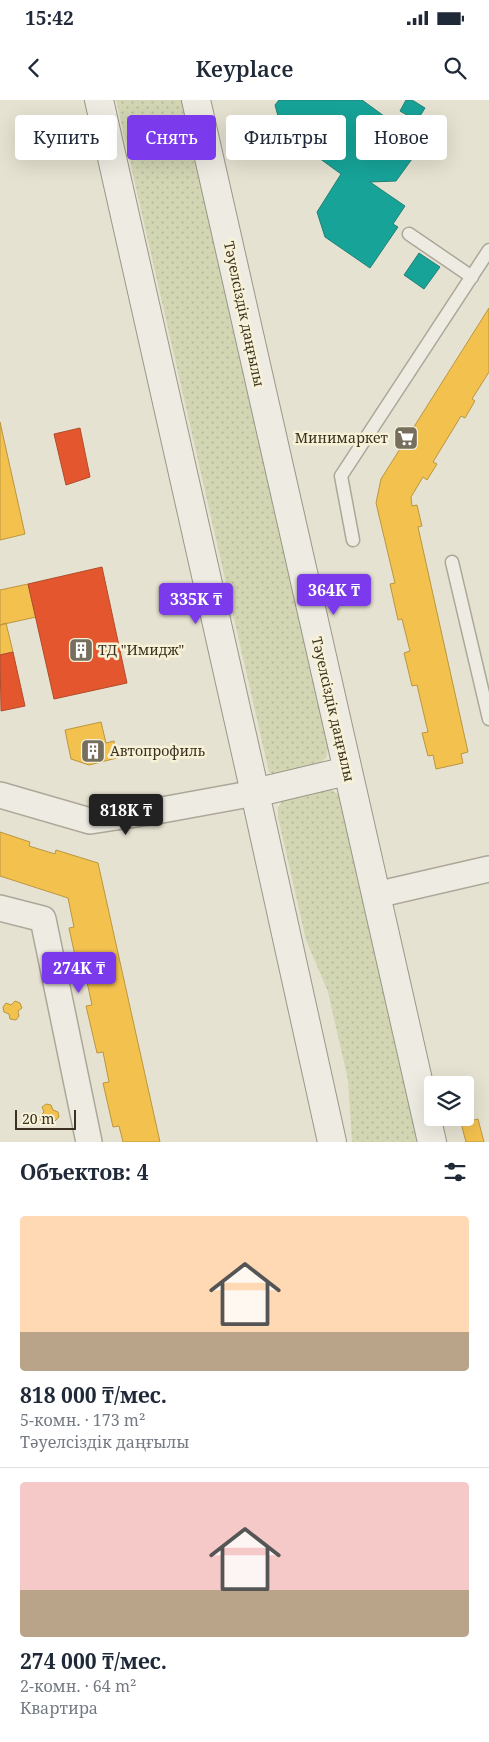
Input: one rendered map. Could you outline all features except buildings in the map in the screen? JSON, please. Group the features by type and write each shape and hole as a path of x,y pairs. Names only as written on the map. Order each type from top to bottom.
{"street":[{"path":"99,100 332,1142"},
{"name":"Тәуелсіздік даңғылы","path":"196,100 432,1142"},
{"path":"0,795 90,821 162,810 255,792 347,771"},
{"path":"376,895 489,869"},
{"path":"0,908 43,919 89,1142"}],"lane":[{"path":"409,234 472,277"},
{"path":"353,540 340,476 489,250"},
{"path":"452,562 489,719"}],"green space":[{"path":"116,100 183,100 186,115 127,115 127,148"},
{"path":"130,160 196,160 231,322 330,741 326,758 317,765 277,777 269,772"},
{"path":"328,788 338,794 341,800 418,1142 352,1142 348,1080 328,992 306,940 278,817 278,808 284,797"}],"place":[{"name":"Минимаркет","path":"406,438"},
{"name":"ТД \"Имидж\"","path":"81,650"},
{"name":"Автопрофиль","path":"93,751"}]}
